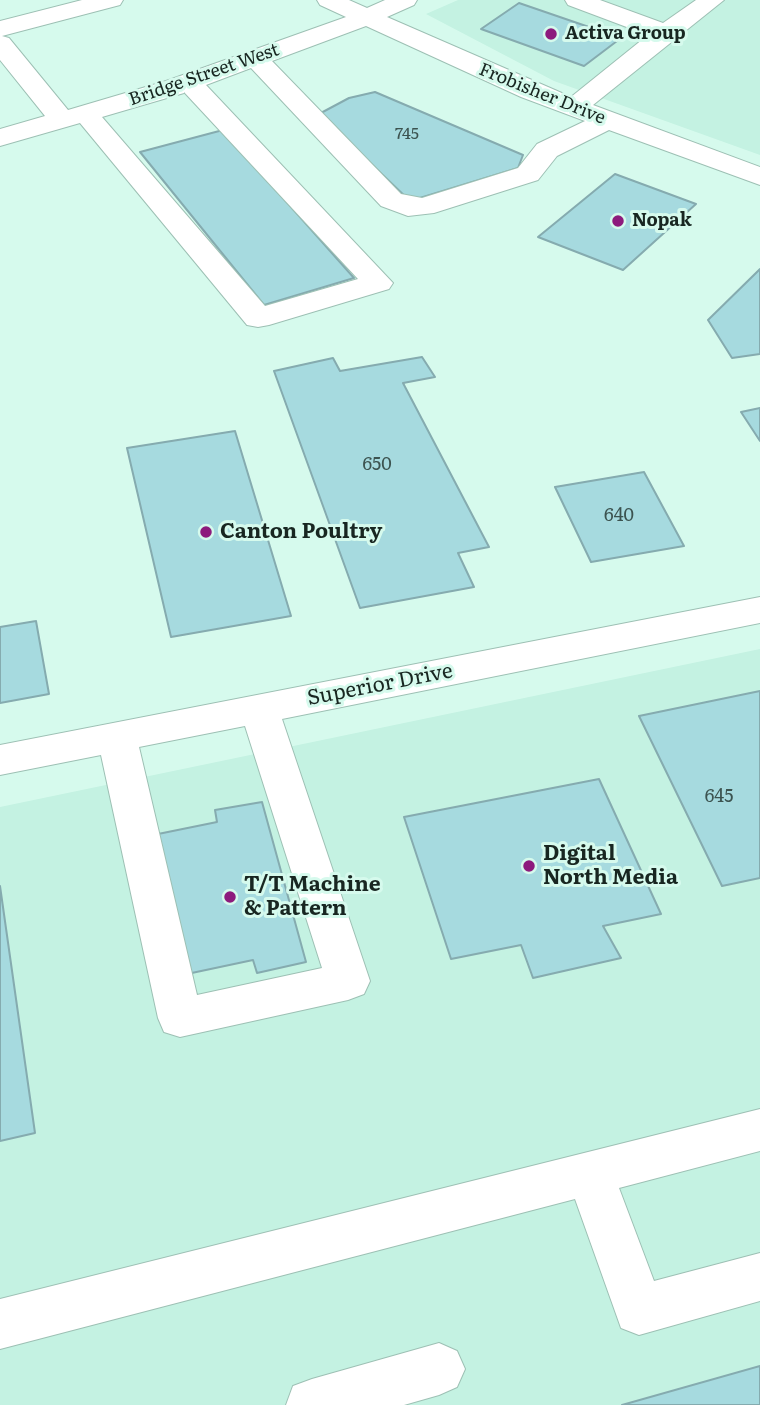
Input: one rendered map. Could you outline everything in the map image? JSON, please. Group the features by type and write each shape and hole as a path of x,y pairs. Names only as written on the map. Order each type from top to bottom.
{"street":[{"path":"0,29 111,0"},
{"name":"Frobisher Drive","path":"329,0 574,108 760,177"},
{"name":"Bridge Street West","path":"0,138 189,82 365,18 405,0"},
{"path":"577,0 666,33"},
{"path":"574,108 666,33 712,0"},
{"path":"0,43 32,83 74,118 257,318 378,283 189,82"},
{"path":"255,58 391,200 408,207 424,207 528,174 547,150 608,120"},
{"path":"0,91 32,83"},
{"name":"Superior Drive","path":"0,760 760,610"},
{"path":"117,736 180,1018 348,981 259,708"},
{"path":"0,1324 760,1130"},
{"path":"590,1173 639,1310 760,1277"},
{"path":"312,1405 439,1369"}],"shaded area":[{"path":"458,0 760,0 760,155 554,81 426,14"},
{"path":"760,649 760,1405 0,1405 0,807"}],"building":[{"name":"Activa Group","path":"519,3 621,38 584,66 481,29"},
{"path":"375,92 523,155 518,168 410,201 319,114 349,98"},
{"path":"223,130 354,278 264,305 140,152"},
{"name":"Nopak","path":"615,174 696,204 623,270 538,237"},
{"path":"760,269 760,354 732,358 708,320"},
{"path":"422,357 435,377 403,383 489,547 458,553 474,587 360,608 274,371 333,358 340,371"},
{"path":"760,408 760,441 741,412"},
{"name":"Canton Poultry","path":"235,431 291,616 171,637 127,448"},
{"path":"644,472 684,546 591,562 555,487"},
{"path":"36,621 49,694 0,703 0,627"},
{"path":"760,691 760,878 722,886 639,716"},
{"name":"Digital North Media","path":"599,779 661,914 603,926 621,958 533,978 521,945 451,959 404,817"},
{"name":"T/T Machine & Pattern","path":"262,802 306,962 257,973 253,960 187,974 158,834 217,822 215,810"},
{"path":"0,886 35,1133 0,1141"},
{"path":"760,1366 760,1405 622,1405"}],"place":[{"name":"Activa Group","path":"551,34"},
{"name":"Nopak","path":"618,221"},
{"name":"Canton Poultry","path":"206,532"},
{"name":"Digital North Media","path":"529,866"},
{"name":"T/T Machine & Pattern","path":"230,897"}]}
